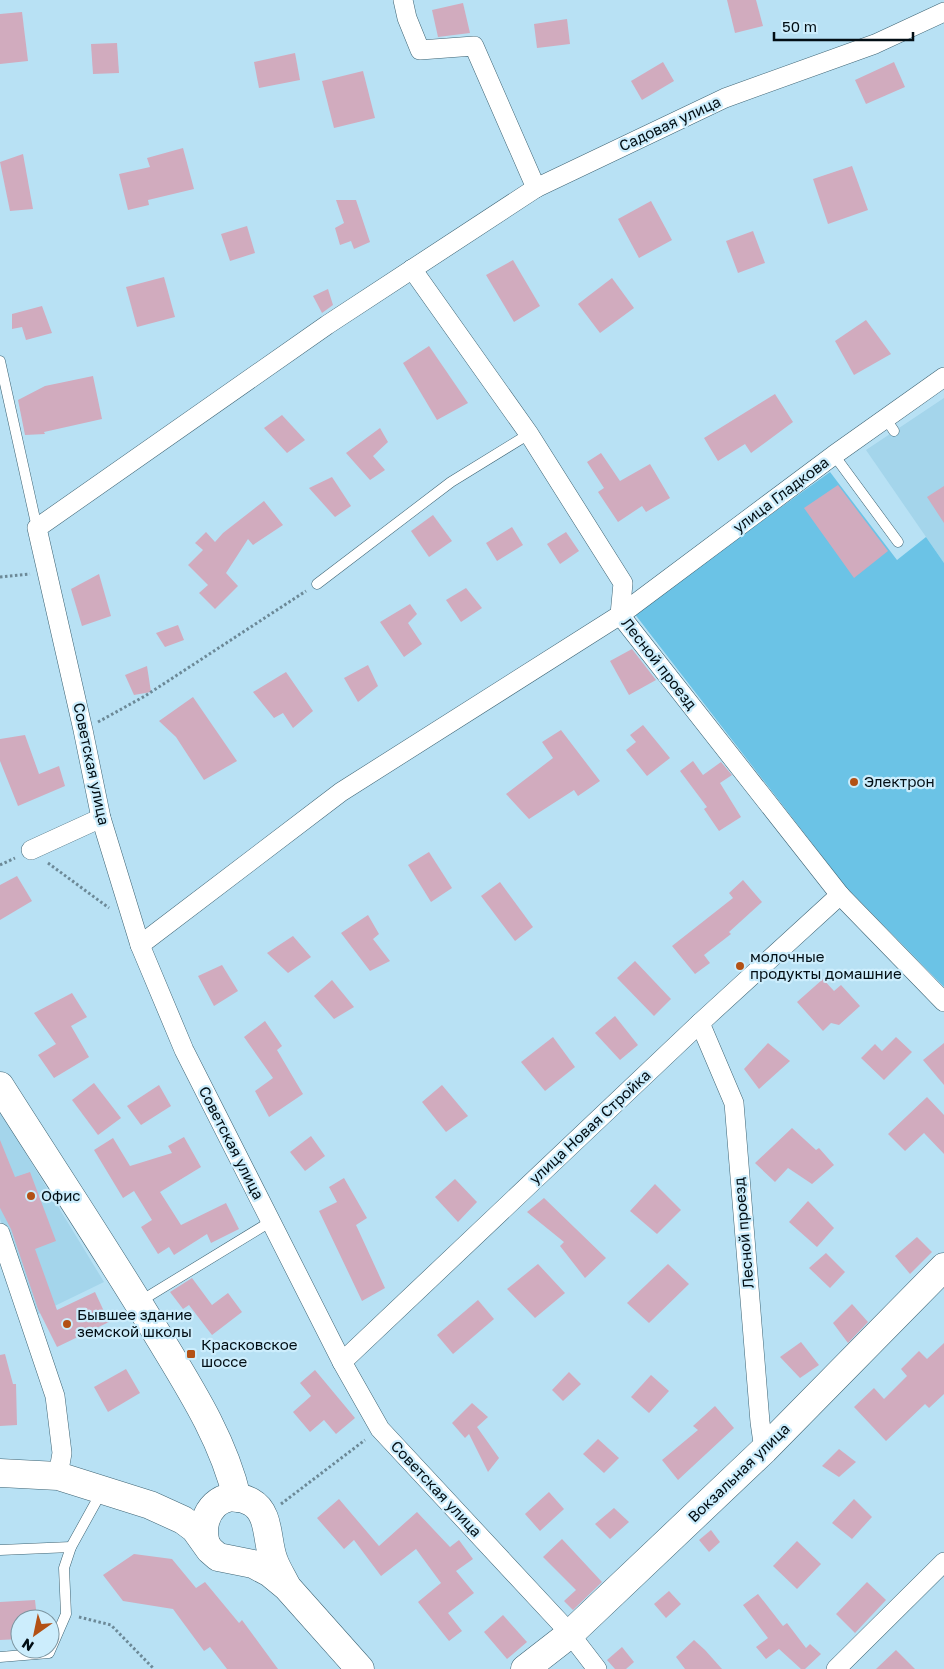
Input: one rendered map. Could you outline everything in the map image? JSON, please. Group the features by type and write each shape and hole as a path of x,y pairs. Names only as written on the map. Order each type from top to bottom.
{"main road":[{"path":"0,1086 138,1303 200,1405 227,1463 237,1498"},
{"name":"Вокзальная улица","path":"526,1669 570,1634 764,1450 944,1267"},
{"path":"0,1474 58,1476 103,1489 166,1511 184,1520 205,1540 210,1550 218,1557 229,1561 253,1564 270,1573 287,1587 360,1669"},
{"path":"166,1511 185,1513 210,1509 219,1502 237,1498 251,1502 260,1509 265,1519 272,1518"},
{"path":"205,1540 204,1524 210,1509"},
{"path":"240,1561 251,1558 259,1550 265,1541 272,1518"},
{"path":"272,1518 274,1562 287,1587"}],"street":[{"path":"403,0 407,18 420,50 474,46 536,188"},
{"name":"Садовая улица","path":"37,528 327,325 536,188 725,98 874,44 944,12"},
{"name":"Лесной проезд","path":"412,269 530,434 622,583 620,615 840,895 944,1002"},
{"name":"улица Гладкова","path":"138,936 342,792 620,615 834,455 890,425 944,377"},
{"name":"Советская улица","path":"37,528 101,818 138,936 184,1050 342,1362 380,1429 570,1634 597,1669"},
{"path":"31,850 101,818"},
{"name":"улица Новая Стройка","path":"342,1362 700,1023 840,895"},
{"name":"Лесной проезд","path":"700,1023 734,1103 760,1422 764,1450"},
{"path":"0,1233 55,1396 62,1453 58,1476"},
{"path":"836,1669 944,1562"}],"lane":[{"path":"0,362 37,528"},
{"path":"317,584 451,482 530,434"},
{"path":"834,455 898,542"},
{"path":"620,615 639,620"},
{"path":"138,1303 270,1222"},
{"path":"0,1657 49,1653 66,1614 64,1568 71,1547 103,1489"},
{"path":"0,1550 71,1547"}],"path":[{"path":"0,577 48,573"},
{"path":"83,730 145,696 317,584"},
{"path":"31,850 138,936"},
{"path":"272,1518 380,1429"},
{"path":"66,1614 111,1625 154,1669"}],"shaded area":[{"path":"944,398 944,563 866,450"},
{"name":"Электрон","path":"830,472 897,560 926,537 944,563 944,987 845,886 634,613"},
{"path":"0,1111 104,1282 34,1316 0,1219"}],"building":[{"path":"727,0 756,0 763,26 735,33"},
{"path":"463,3 470,33 438,37 432,10"},
{"path":"22,12 28,61 0,64 0,14"},
{"path":"567,19 570,44 537,48 534,24"},
{"path":"117,43 119,73 93,74 91,44"},
{"path":"295,53 300,80 259,88 254,62"},
{"path":"663,62 674,81 642,100 631,81"},
{"path":"894,62 905,87 866,104 855,80"},
{"path":"363,71 375,118 334,128 322,81"},
{"path":"183,148 194,189 148,200 149,205 128,210 119,174 150,167 147,158"},
{"path":"23,154 33,209 10,211 0,162"},
{"path":"852,166 868,210 828,224 813,179"},
{"path":"336,200 356,200 370,242 354,249 351,241 340,245 335,228 344,223"},
{"path":"651,201 672,240 639,258 618,219"},
{"path":"247,226 255,253 230,261 221,234"},
{"path":"753,231 765,263 738,273 726,241"},
{"path":"513,260 540,306 514,322 486,275"},
{"path":"164,277 175,317 137,327 126,287"},
{"path":"612,278 634,308 600,333 578,304"},
{"path":"328,289 333,305 322,313 313,296"},
{"path":"42,306 52,333 26,340 22,327 12,329 12,314"},
{"path":"866,320 891,354 854,375 835,341"},
{"path":"429,346 468,403 437,420 403,363"},
{"path":"93,376 102,419 44,432 45,434 25,435 18,400 45,386"},
{"path":"775,394 793,422 751,453 745,444 718,461 704,438"},
{"path":"282,415 305,440 287,453 264,428"},
{"path":"380,428 388,442 373,456 385,470 370,480 346,453"},
{"path":"601,453 620,481 650,464 670,498 646,512 642,506 618,522 598,492 604,488 587,462"},
{"path":"332,477 351,506 335,517 309,488"},
{"path":"838,485 888,551 854,578 804,508"},
{"path":"944,486 944,523 927,497"},
{"path":"264,501 283,525 253,545 248,539 226,573 238,586 215,609 199,593 208,585 188,565 203,550 195,543 206,532 215,542 223,533"},
{"path":"433,515 452,541 429,557 411,531"},
{"path":"512,527 523,545 497,561 486,543"},
{"path":"566,532 579,551 560,564 547,544"},
{"path":"99,574 111,616 82,626 71,589"},
{"path":"466,588 482,608 461,622 446,600"},
{"path":"410,604 417,614 408,623 422,644 404,657 380,622"},
{"path":"178,625 184,640 165,647 156,633"},
{"path":"632,649 656,680 629,695 610,661"},
{"path":"368,665 378,686 358,702 344,678"},
{"path":"147,666 151,692 134,695 125,675"},
{"path":"286,672 313,711 293,728 283,713 274,718 253,692"},
{"path":"193,697 237,761 204,780 176,737 159,721"},
{"path":"643,725 670,758 647,776 626,750 636,742 630,735"},
{"path":"561,730 600,781 578,796 574,790 529,819 506,794 553,758 542,742"},
{"path":"25,735 39,774 59,766 65,786 18,806 0,761 0,739"},
{"path":"693,761 703,775 721,762 732,775 720,783 741,817 719,831 704,809 707,807 680,771"},
{"path":"429,852 452,888 431,902 408,865"},
{"path":"17,876 32,901 0,920 0,885"},
{"path":"743,880 762,902 729,932 731,934 704,955 710,963 695,974 672,946 733,898 729,893"},
{"path":"500,882 533,927 515,941 481,896"},
{"path":"368,915 379,934 373,939 390,961 370,971 341,933"},
{"path":"293,936 311,957 288,973 267,953"},
{"path":"635,961 671,999 654,1016 617,978"},
{"path":"222,965 238,991 214,1006 198,976"},
{"path":"823,979 834,991 841,985 860,1006 839,1025 831,1023 823,1031 797,1002"},
{"path":"332,980 354,1007 334,1019 314,996"},
{"path":"72,993 87,1017 71,1026 89,1057 54,1078 38,1055 56,1044 34,1013"},
{"path":"615,1016 638,1045 620,1060 595,1033"},
{"path":"265,1021 282,1046 277,1050 303,1094 269,1117 255,1091 273,1078 244,1037"},
{"path":"553,1037 575,1067 545,1091 521,1062"},
{"path":"896,1037 912,1052 884,1080 861,1058 875,1044 882,1051"},
{"path":"768,1043 790,1061 759,1089 744,1069"},
{"path":"944,1043 944,1085 923,1060"},
{"path":"94,1083 121,1118 98,1135 72,1100"},
{"path":"159,1085 171,1106 141,1125 127,1106"},
{"path":"442,1085 468,1116 446,1132 422,1102"},
{"path":"927,1097 944,1115 944,1154 924,1133 905,1151 888,1134"},
{"path":"792,1128 816,1150 819,1148 834,1165 812,1184 788,1168 775,1182 755,1163"},
{"path":"311,1136 325,1156 305,1171 290,1152"},
{"path":"184,1137 201,1167 160,1192 181,1225 226,1203 239,1229 211,1243 207,1234 174,1255 169,1247 158,1254 141,1227 152,1220 134,1191 123,1198 94,1150 113,1138 130,1166 172,1153 168,1146"},
{"path":"0,1140 15,1177 30,1172 56,1241 35,1249 57,1310 95,1292 109,1322 57,1347 38,1309 11,1229 0,1208"},
{"path":"344,1178 367,1218 356,1225 385,1288 362,1301 319,1211 337,1202 329,1187"},
{"path":"455,1179 477,1202 458,1222 435,1197"},
{"path":"655,1184 681,1210 657,1234 630,1211"},
{"path":"544,1198 606,1258 585,1278 560,1246 564,1242 527,1212"},
{"path":"808,1201 834,1228 817,1247 789,1222"},
{"path":"917,1237 932,1252 910,1274 895,1256"},
{"path":"826,1253 845,1272 830,1288 809,1268"},
{"path":"538,1264 565,1293 535,1318 507,1289"},
{"path":"668,1264 689,1284 649,1323 627,1303"},
{"path":"192,1278 212,1305 228,1293 242,1312 212,1335 189,1305 183,1309 170,1292"},
{"path":"478,1300 494,1319 453,1354 437,1335"},
{"path":"852,1304 868,1322 848,1343 833,1323"},
{"path":"801,1342 819,1365 800,1378 780,1357"},
{"path":"944,1343 944,1394 929,1408 925,1404 886,1441 854,1407 874,1388 884,1399 907,1376 901,1369 919,1351 927,1359"},
{"path":"5,1354 13,1384 16,1384 17,1425 0,1426 0,1355"},
{"path":"126,1369 140,1393 108,1412 94,1387"},
{"path":"315,1370 355,1418 336,1434 324,1420 310,1432 293,1412 311,1396 300,1383"},
{"path":"569,1372 581,1384 563,1401 552,1390"},
{"path":"651,1375 669,1391 649,1413 631,1397"},
{"path":"472,1403 488,1417 477,1427 499,1458 488,1472 469,1434 465,1438 452,1423"},
{"path":"715,1406 734,1428 678,1480 662,1460 698,1430 693,1426"},
{"path":"598,1439 619,1458 604,1473 583,1454"},
{"path":"839,1449 856,1462 839,1477 822,1466"},
{"path":"549,1492 564,1509 540,1531 525,1514"},
{"path":"339,1499 379,1546 417,1512 450,1547 459,1540 473,1559 456,1571 474,1593 448,1613 462,1631 449,1641 418,1602 441,1583 416,1549 381,1576 354,1540 344,1549 317,1518"},
{"path":"854,1499 872,1517 852,1539 832,1523"},
{"path":"614,1508 629,1522 610,1539 595,1524"},
{"path":"711,1530 720,1542 709,1552 699,1540"},
{"path":"562,1539 602,1582 573,1610 564,1601 576,1590 543,1557"},
{"path":"797,1541 821,1564 797,1589 773,1566"},
{"path":"134,1554 172,1559 196,1588 205,1582 239,1623 242,1620 278,1669 227,1669 210,1647 204,1651 173,1609 123,1601 103,1575"},
{"path":"867,1582 886,1600 855,1633 836,1614"},
{"path":"669,1591 681,1604 666,1618 654,1604"},
{"path":"758,1594 783,1626 787,1623 806,1648 810,1644 821,1654 805,1669 801,1669 779,1649 766,1659 756,1647 768,1638 743,1605"},
{"path":"35,1600 36,1609 10,1609 10,1640 0,1640 0,1602"},
{"path":"503,1615 527,1642 507,1659 484,1632"},
{"path":"694,1640 722,1669 685,1669 676,1657"},
{"path":"622,1647 634,1662 626,1669 615,1669 607,1660"},
{"path":"896,1650 915,1669 876,1669"}],"place":[{"name":"Электрон","path":"854,782"},
{"name":"молочные продукты домашние","path":"740,966"},
{"name":"Офис","path":"31,1196"},
{"name":"Бывшее здание земской школы","path":"67,1324"},
{"name":"Красковское шоссе","path":"191,1354"}]}
